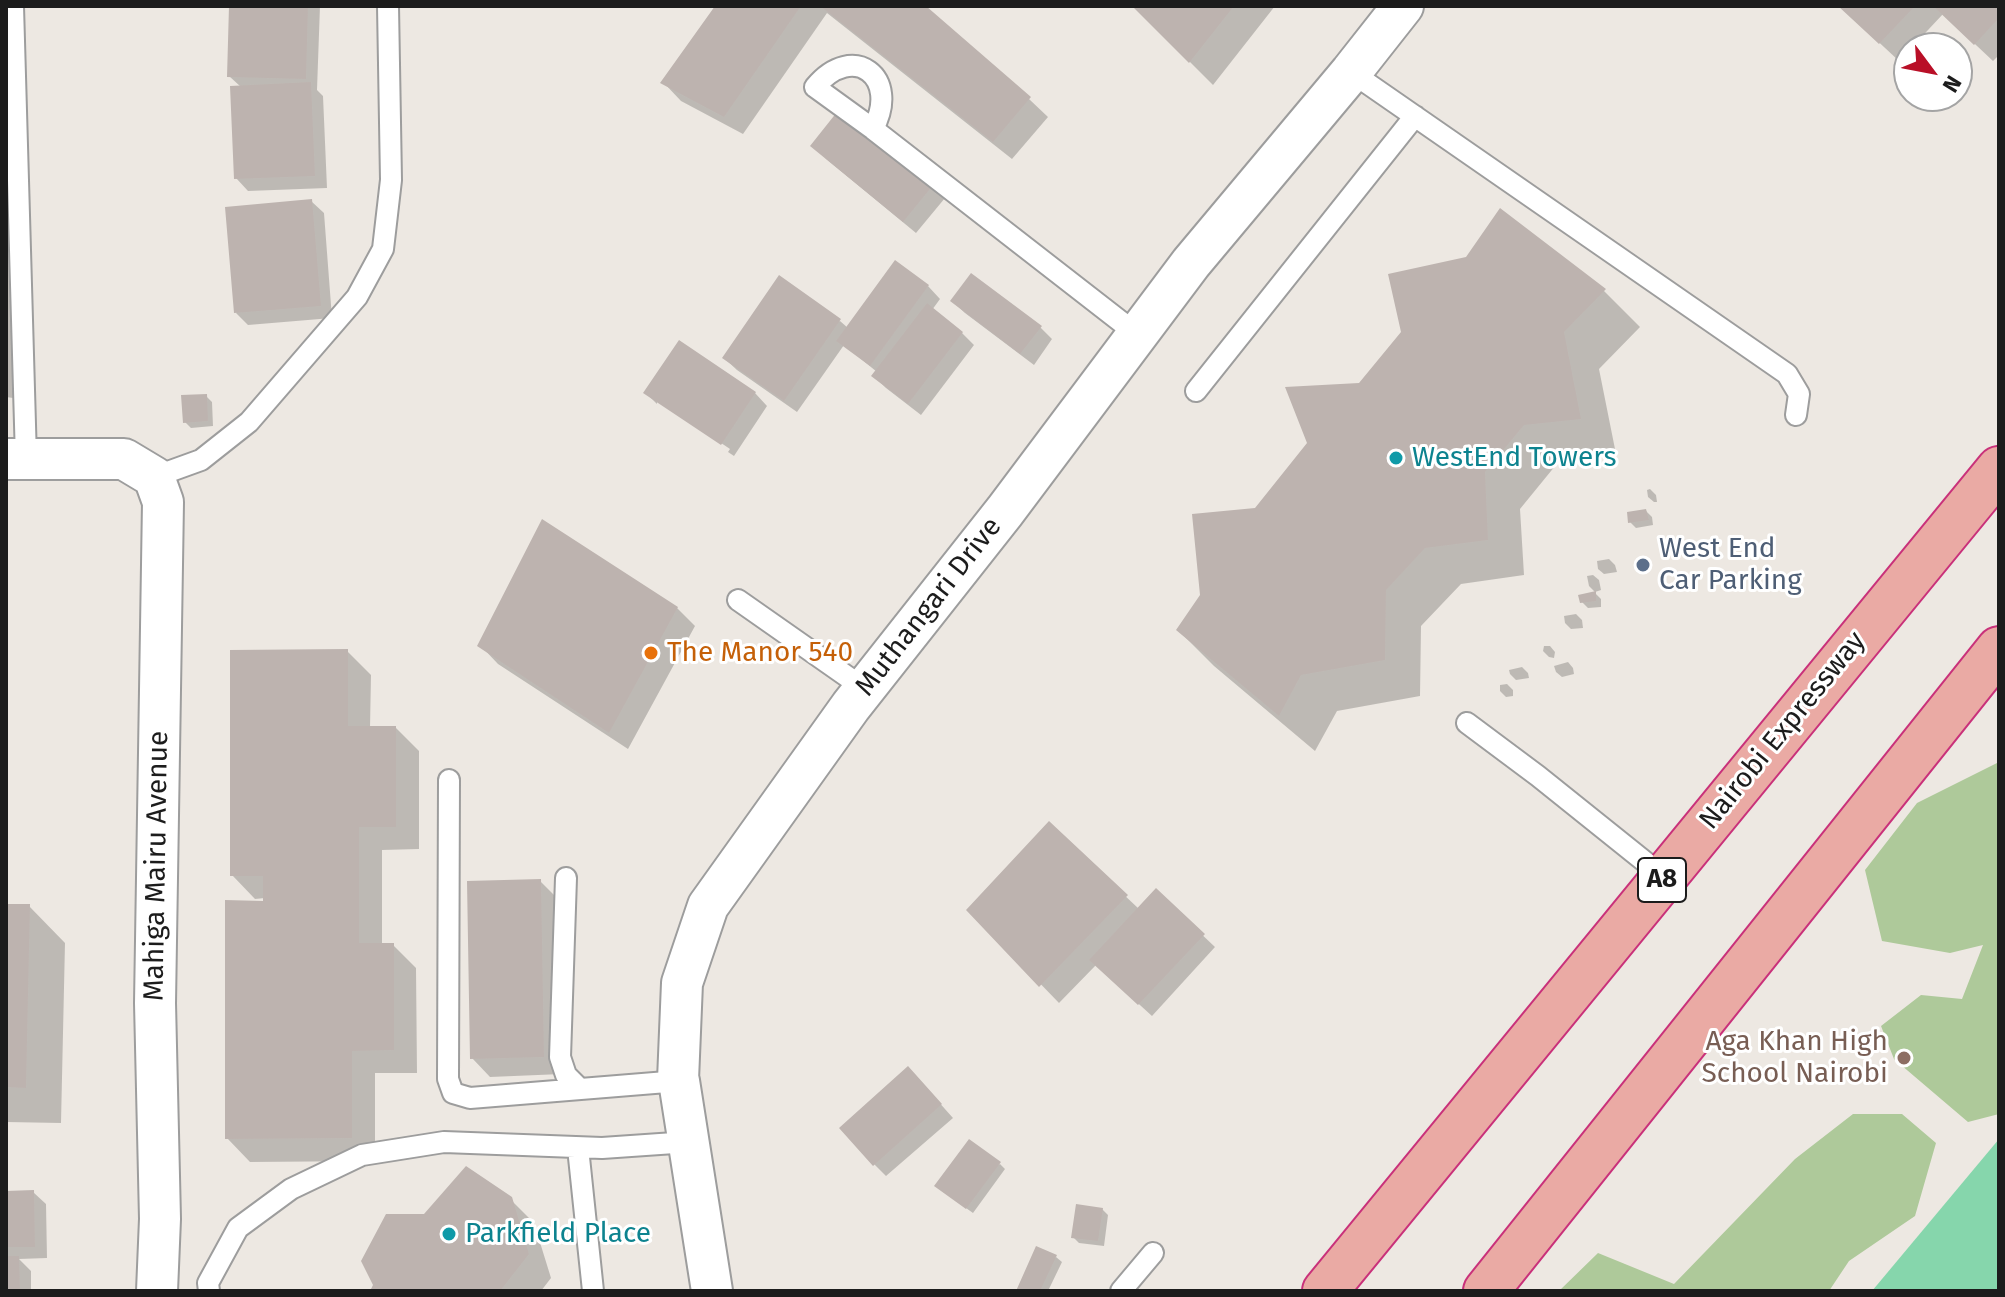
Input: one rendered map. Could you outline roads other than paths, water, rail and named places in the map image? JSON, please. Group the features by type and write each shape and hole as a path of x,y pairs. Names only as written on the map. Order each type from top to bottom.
{"highway":[{"name":"Nairobi Expressway","path":"1325,1291 1999,469"},
{"path":"1486,1291 1999,649"}],"street":[{"name":"Muthangari Drive","path":"712,1291 678,1080 682,983 708,906 865,689 1005,511 1191,263 1403,6"},
{"path":"16,459 139,468"},
{"name":"Mahiga Mairu Avenue","path":"139,468 163,502 155,1003 160,1219 157,1291"}],"lane":[{"path":"13,6 16,459"},
{"path":"139,468 201,460 249,422 357,297 383,249 391,180 388,6"},
{"path":"1351,72 1787,374 1799,394 1796,415"},
{"path":"1196,391 1415,116"},
{"path":"873,129 1138,335"},
{"path":"738,600 865,689"},
{"path":"1467,723 1664,877"},
{"path":"449,780 448,1079 453,1093 470,1098 679,1081"},
{"path":"566,878 560,1057 566,1075 579,1088"},
{"path":"209,1291 208,1283 238,1228 291,1189 362,1155 444,1142 602,1148 689,1142"},
{"path":"578,1148 593,1291"},
{"path":"1121,1291 1153,1253"}],"place":[{"name":"WestEnd Towers","path":"1396,458"},
{"name":"West End Car Parking","path":"1643,565"},
{"name":"The Manor 540","path":"651,653"},
{"name":"Aga Khan High School Nairobi","path":"1904,1058"},
{"name":"Parkfield Place","path":"449,1234"}]}
